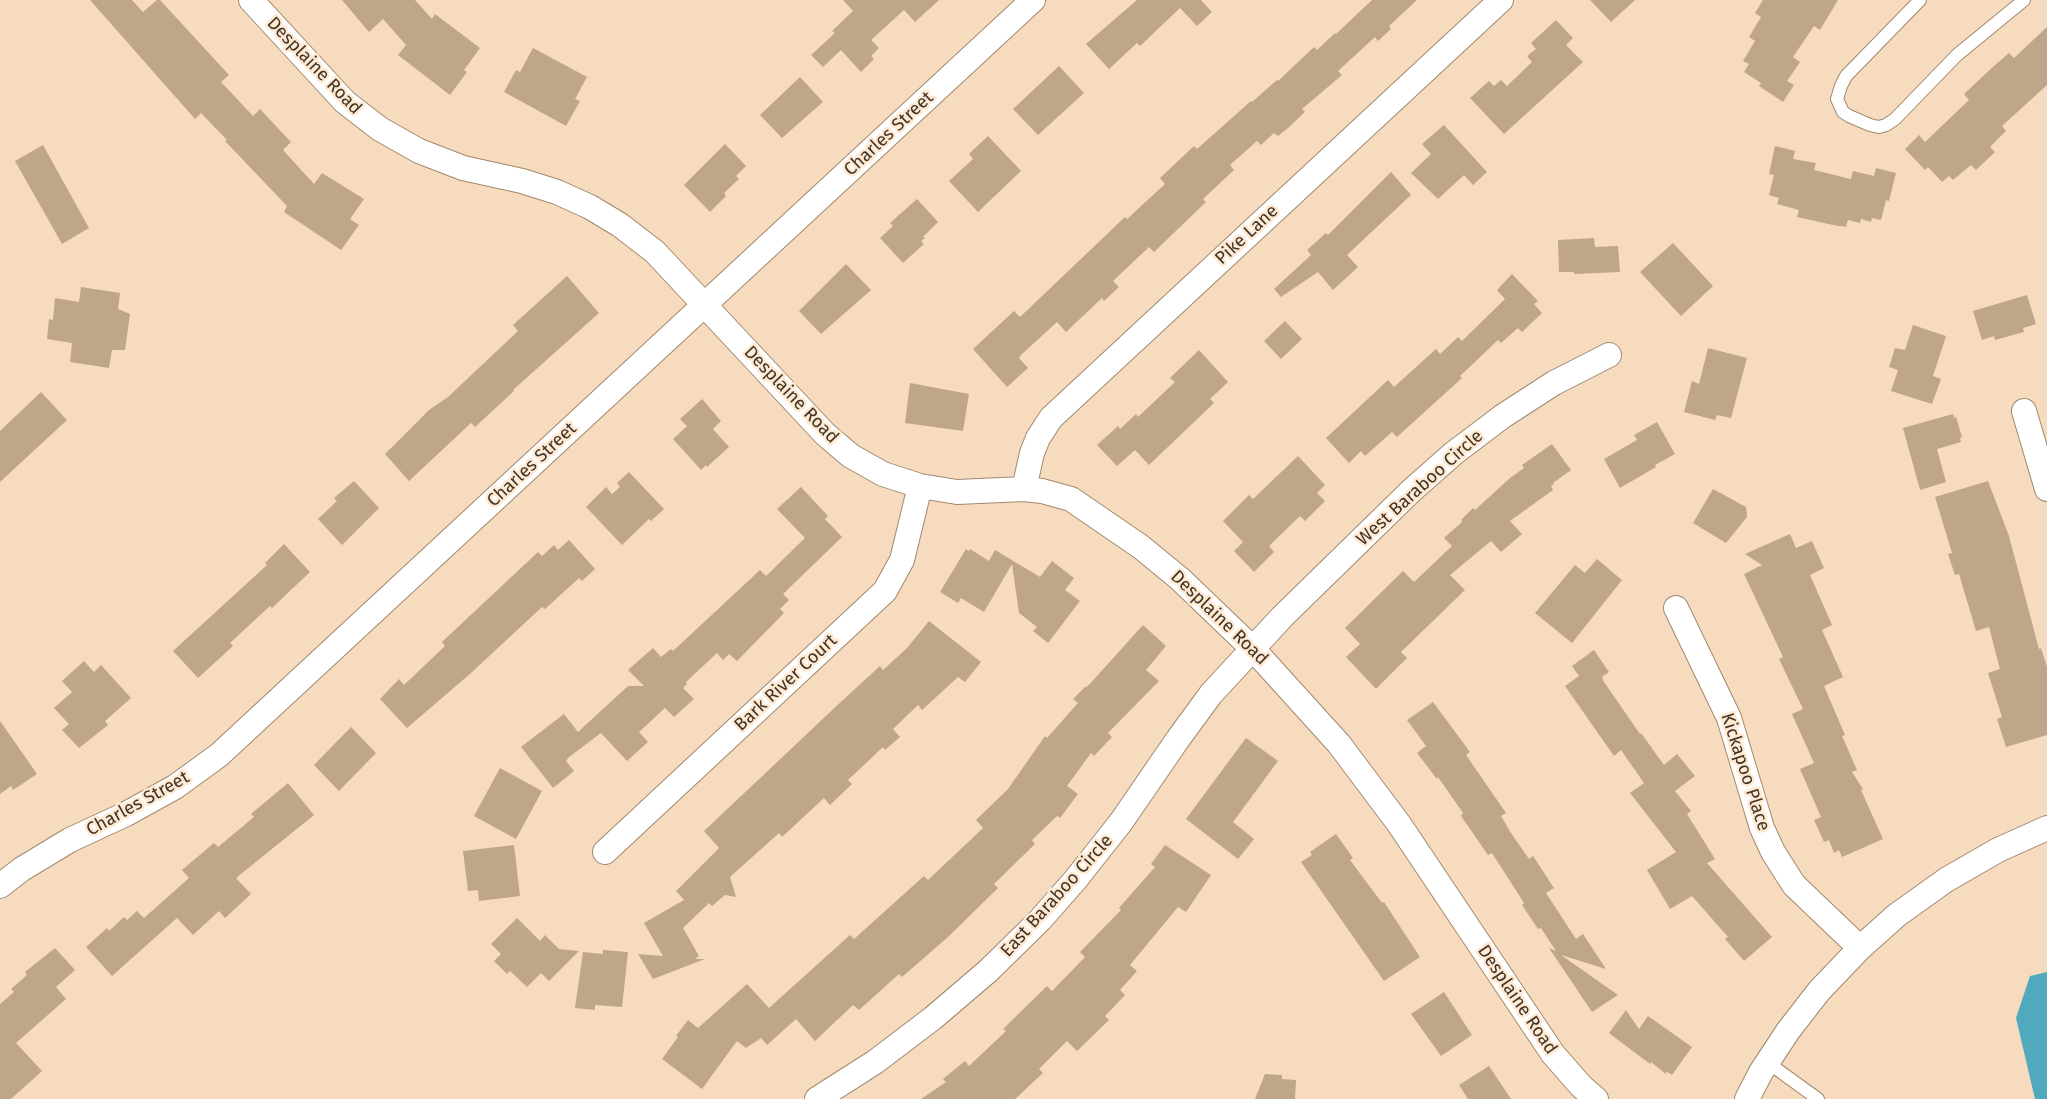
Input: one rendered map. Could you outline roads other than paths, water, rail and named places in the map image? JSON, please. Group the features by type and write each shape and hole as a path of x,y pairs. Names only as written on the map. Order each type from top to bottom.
{"street":[{"name":"Desplaine Road","path":"250,0 345,102 380,129 419,151 463,168 522,181 557,192 590,207 620,225 655,252 825,434 851,456 883,474 920,486 957,492 1024,489 1071,499 1141,547 1180,579 1252,649 1338,744 1399,824 1553,1054 1581,1086 1596,1099"},
{"name":"Charles Street","path":"0,886 22,869 70,840 126,814 175,787 219,754 1034,0"},
{"name":"Pike Lane","path":"1024,489 1032,453 1038,438 1051,418 1501,0"},
{"name":"West Baraboo Circle","path":"1252,649 1395,507 1454,453 1503,416 1554,383 1609,355"},
{"path":"2024,411 2047,489"},
{"name":"Bark River Court","path":"605,852 885,591 902,560 920,486"},
{"name":"Kickapoo Place","path":"1676,608 1729,717 1762,828 1773,852 1794,885 1860,948"},
{"name":"East Baraboo Circle","path":"817,1099 875,1062 933,1018 988,971 1040,920 1121,822 1211,694 1252,649"},
{"path":"1747,1099 1767,1062 1788,1031 1819,991 1860,948 1897,915 1946,880 1998,850 2047,828"}],"lane":[{"path":"1920,0 1846,76 1837,99 1843,111 1849,116 1870,125 1879,127 1886,125 1957,55 2023,0"},
{"path":"1767,1062 1818,1099"}],"water":[{"path":"2047,972 2047,1099 2035,1099 2016,1018 2030,976"}]}
